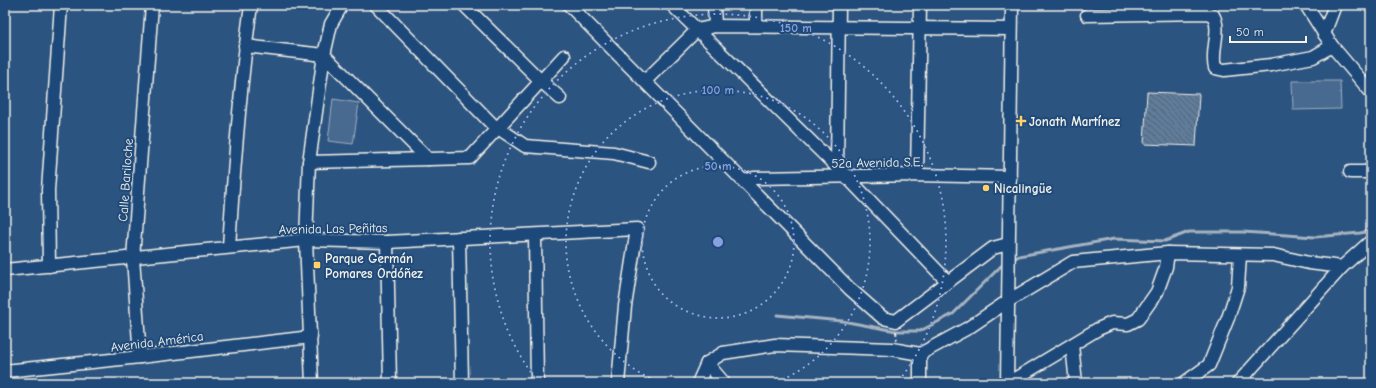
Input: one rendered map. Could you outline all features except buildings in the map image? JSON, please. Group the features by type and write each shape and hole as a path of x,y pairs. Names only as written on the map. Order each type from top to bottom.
{"street":[{"path":"49,266 48,190 60,5"},
{"name":"Calle Bariloche","path":"140,357 133,258 152,5"},
{"path":"229,247 234,160 245,46 251,5"},
{"path":"312,383 306,240 309,162 324,55 331,24 342,5"},
{"path":"376,5 492,124 525,146 614,153 649,162"},
{"path":"464,5 540,81 560,98"},
{"path":"569,5 850,289 883,318 896,321 993,248 1008,244"},
{"path":"672,5 837,166 948,282"},
{"path":"714,5 715,26"},
{"path":"756,5 756,26"},
{"path":"837,166 839,5"},
{"path":"917,175 920,5"},
{"path":"1008,383 1008,244 1012,5"},
{"path":"1306,5 1332,46 1371,92"},
{"path":"1324,34 1335,5"},
{"path":"1087,15 1206,13 1213,15 1216,21 1213,61 1215,68 1224,70 1271,65 1313,57 1332,46"},
{"path":"645,81 697,30 715,26 1011,29"},
{"path":"245,46 324,55 428,160"},
{"path":"309,162 470,158 564,56"},
{"path":"1350,172 1367,172 1371,168"},
{"name":"52a Avenida S.E.","path":"744,181 754,178 917,175 1010,177"},
{"name":"Avenida Las Peñitas","path":"5,270 306,240 387,242 638,229 625,306 618,383"},
{"path":"535,234 537,383"},
{"path":"459,238 462,383"},
{"path":"1238,383 1342,267 1371,241"},
{"path":"387,242 390,383"},
{"path":"698,383 707,363 723,353 775,345 892,349 920,354 968,328 1008,301 1073,262 1168,253 1273,255 1309,263 1342,267"},
{"path":"1008,383 1098,329 1112,323 1128,324 1138,319 1157,292 1166,267 1168,253"},
{"path":"1184,383 1209,365 1228,318 1238,287 1240,255"},
{"name":"Avenida América","path":"5,371 311,337"},
{"path":"1072,345 1076,383"},
{"path":"920,354 920,383"},
{"path":"707,363 724,383"}],"path":[{"path":"896,321 898,350"}],"shaded area":[{"path":"1292,81 1340,81 1341,109 1293,110"},
{"path":"333,99 359,103 353,144 328,141"}],"waterway":[{"path":"1012,260 1019,256 1114,239 1165,241 1189,232 1243,232 1315,237 1371,231"},
{"path":"777,315 842,321 896,331 920,331 953,314 1001,266 1006,264"}],"place":[{"name":"Jonath Martínez","path":"1021,121"},
{"name":"Nicalingüe","path":"986,188"},
{"name":"Parque Germán Pomares Ordóñez","path":"317,265"}]}
